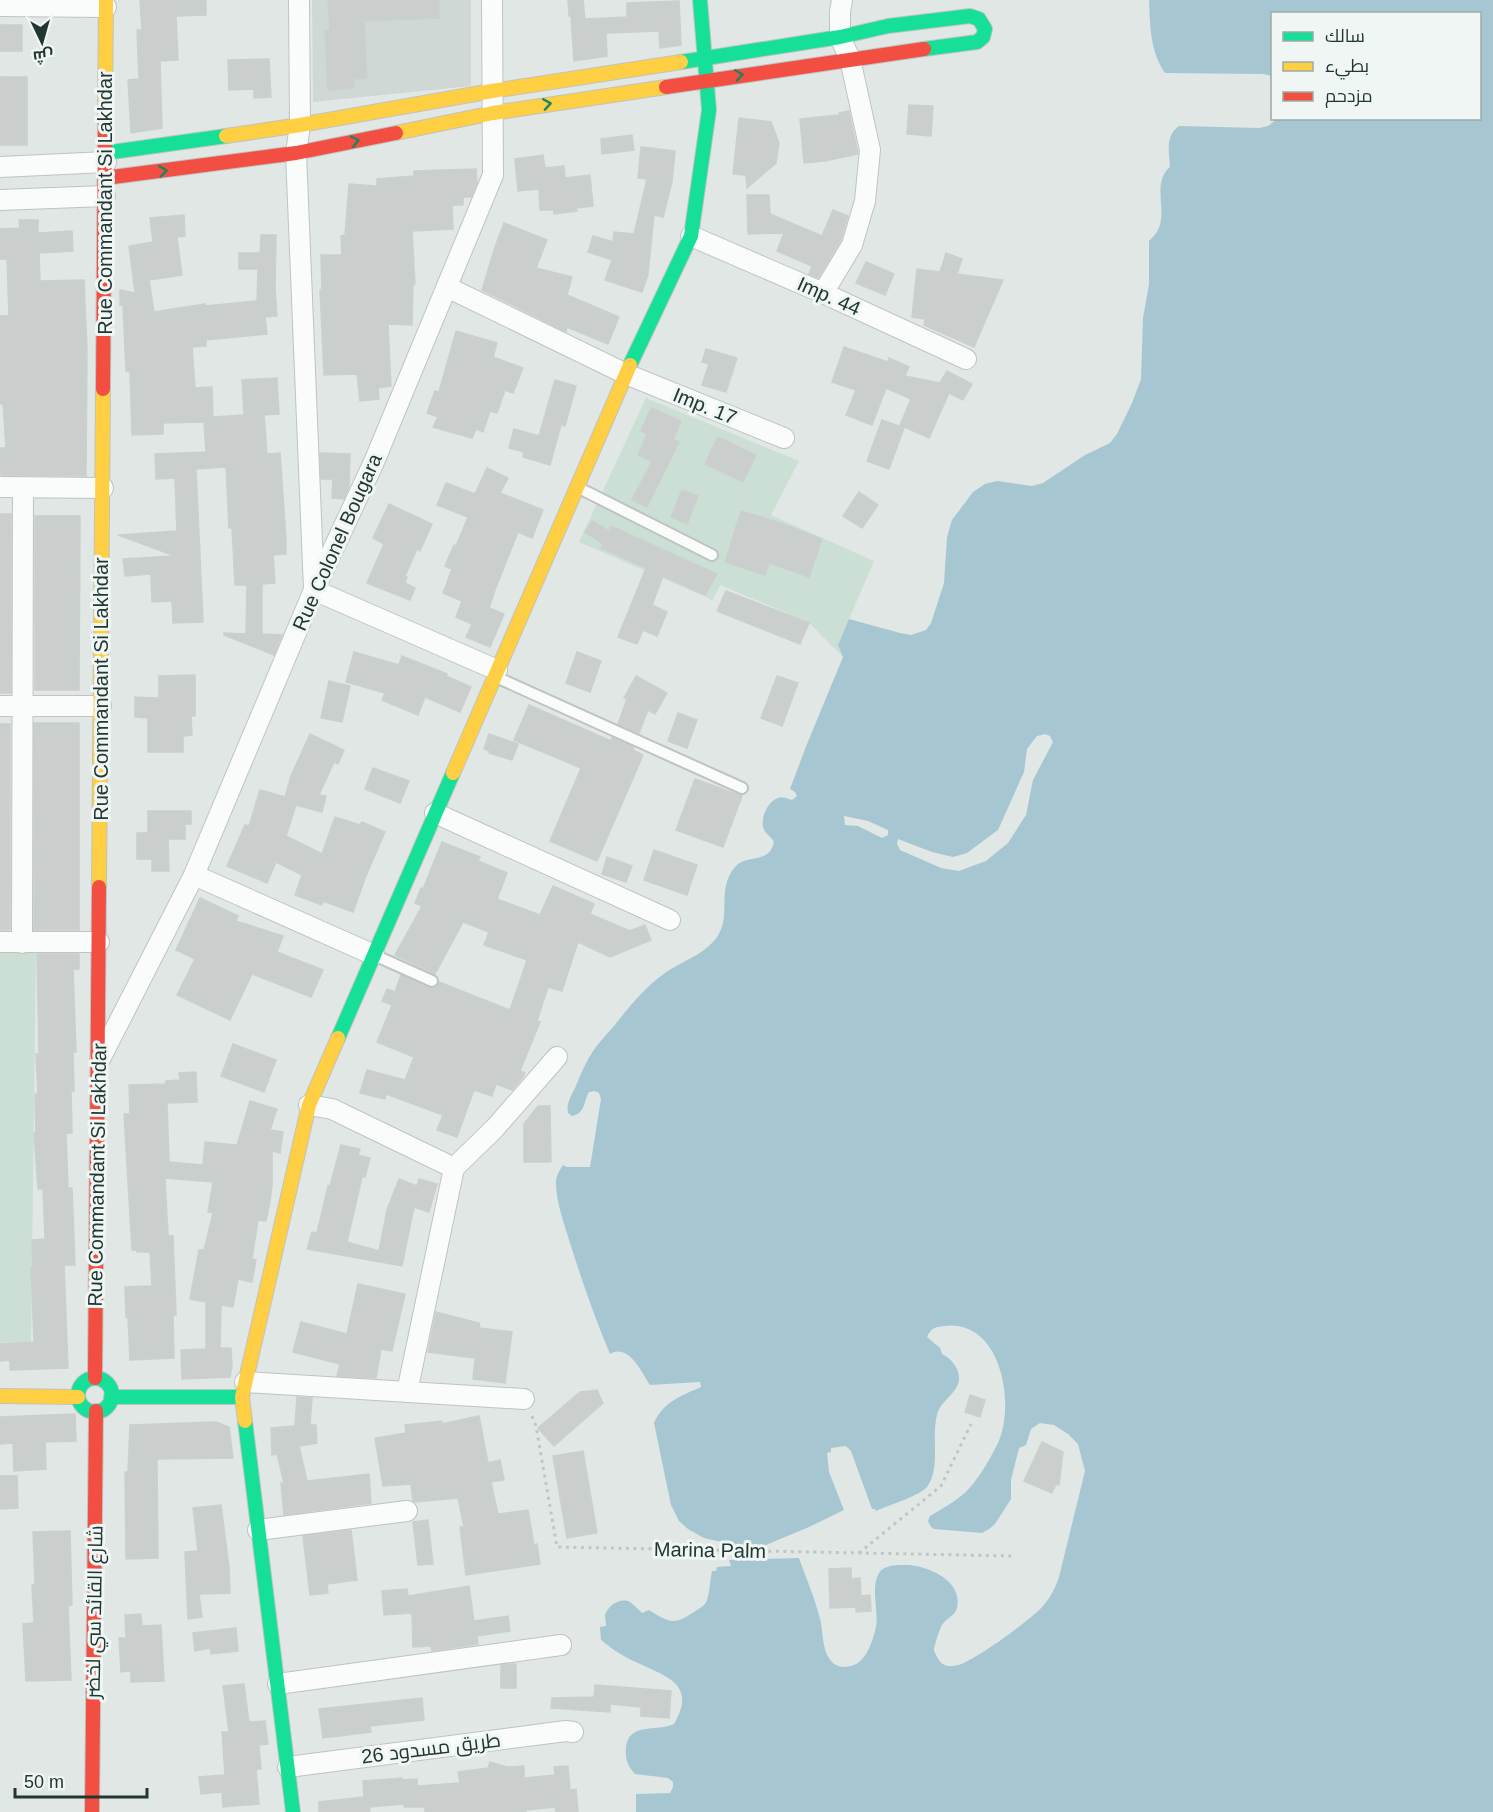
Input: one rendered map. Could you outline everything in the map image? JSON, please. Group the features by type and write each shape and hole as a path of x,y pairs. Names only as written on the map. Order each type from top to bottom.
{"street":[{"path":"299,0 300,125 296,153 314,590 496,673"},
{"name":"Rue Colonel Bougara","path":"98,1063 194,875 314,590 374,462 493,175 492,0"},
{"path":"293,1812 243,1389 309,1105 626,374 691,236 708,110 700,0"},
{"path":"823,293 852,245 865,201 870,150 850,58 840,36 842,0"},
{"path":"0,6 106,3"},
{"name":"Rue Commandant Si Lakhdar","path":"95,1378 106,3"},
{"path":"0,167 105,172 296,153 493,113 850,58 972,43 983,37 985,29 979,19 970,16 888,26 706,58 492,91 300,125 105,172 0,200"},
{"name":"Imp. 44","path":"691,236 823,293 966,359"},
{"name":"Imp. 17","path":"447,288 626,374 784,438"},
{"path":"0,488 103,488"},
{"path":"22,943 23,488"},
{"path":"0,706 101,706"},
{"path":"435,813 670,920"},
{"path":"194,875 374,955"},
{"path":"0,942 99,942"},
{"path":"407,1392 454,1168 495,1128 557,1057"},
{"path":"309,1105 332,1109 454,1168"},
{"path":"95,1378 109,1386 111,1397 106,1407 96,1411 84,1408 78,1397 82,1384 95,1378"},
{"path":"111,1397 243,1389 407,1392 524,1399"},
{"path":"0,1396 78,1397"},
{"name":"شارع القائد سي لخضر","path":"92,1812 96,1411"},
{"path":"258,1530 407,1511"},
{"path":"278,1683 561,1645"},
{"name":"طريق مسدود 26","path":"288,1767 566,1731 573,1732"}],"lane":[{"path":"577,486 712,555"},
{"path":"496,673 742,788"},
{"path":"374,955 432,981"}],"path":[{"name":"Marina Palm","path":"524,1399 536,1426 557,1547 1015,1557"},
{"path":"858,1553 941,1486 971,1424"}],"shaded area":[{"path":"312,0 471,0 471,86 313,102"}],"green space":[{"path":"646,398 799,461 771,515 874,561 838,645 843,657 808,622 720,585 712,601 579,542"},
{"path":"0,950 36,950 31,1342 0,1343"}],"water":[{"path":"1149,0 1493,0 1493,1812 636,1812 636,1794 670,1793 673,1782 668,1778 635,1774 626,1758 628,1739 638,1731 674,1724 682,1700 676,1684 668,1678 614,1650 601,1640 600,1627 606,1626 605,1615 612,1605 619,1601 626,1601 632,1603 642,1613 649,1610 668,1620 678,1620 690,1615 705,1604 712,1571 716,1571 717,1567 731,1566 729,1560 799,1558 818,1611 825,1650 836,1665 847,1667 862,1659 873,1638 877,1620 875,1586 881,1570 892,1566 917,1566 943,1577 955,1590 958,1598 957,1608 942,1625 934,1651 938,1659 946,1666 958,1665 989,1648 1015,1629 1037,1612 1048,1599 1059,1577 1085,1471 1078,1444 1054,1425 1040,1423 1031,1429 1026,1445 1019,1448 1011,1480 1011,1499 995,1524 982,1533 931,1527 928,1521 930,1516 966,1492 977,1479 998,1443 1005,1407 1004,1387 991,1349 979,1335 963,1327 941,1326 932,1330 927,1337 954,1364 959,1380 958,1385 941,1406 937,1415 934,1471 924,1490 876,1511 872,1509 851,1451 846,1446 831,1448 831,1452 827,1453 829,1472 844,1510 766,1545 735,1545 704,1538 688,1529 679,1521 671,1505 654,1423 668,1405 701,1387 700,1382 650,1385 629,1356 623,1352 610,1354 583,1283 559,1207 556,1183 563,1165 590,1167 601,1099 599,1093 589,1092 582,1110 577,1115 572,1116 568,1113 569,1100 586,1064 598,1044 651,985 665,973 712,943 721,929 729,875 740,863 763,856 771,849 774,842 764,829 764,814 774,800 781,797 792,800 797,796 790,789 843,657 838,645 849,619 911,635 926,630 931,623 944,583 947,537 952,520 973,492 985,484 997,481 1032,486 1043,483 1085,455 1110,443 1117,434 1141,379 1143,318 1149,284 1149,241 1161,222 1160,189 1164,173 1170,167 1169,144 1175,130 1179,126 1259,128 1268,126 1276,120 1481,120 1481,12 1271,12 1271,76 1165,73 1156,56"}],"pier":[{"path":"1045,734 1050,736 1053,742 1033,780 1026,815 1008,843 986,861 959,871 941,868 900,850 897,844 898,839 953,857 967,853 998,830 1024,772 1027,749 1037,736"},
{"path":"844,816 868,821 888,830 888,835 882,838 858,826 845,825"}],"building":[{"path":"140,0 206,0 206,15 176,16 178,60 160,61 162,128 131,133 128,80 139,79 137,30 142,30"},
{"path":"328,0 439,0 439,18 364,21 367,78 353,79 354,88 328,90 325,30 330,30"},
{"path":"568,0 583,0 585,19 627,17 627,3 679,1 681,45 660,48 659,31 606,33 607,56 574,61"},
{"path":"0,25 22,25 22,51 0,51"},
{"path":"269,59 271,97 254,98 254,89 229,90 228,60"},
{"path":"0,77 27,77 27,145 0,145"},
{"path":"909,105 933,106 931,136 907,134"},
{"path":"849,111 858,154 804,163 800,119 840,115 839,113"},
{"path":"739,118 771,122 779,143 776,163 747,188 746,175 733,174"},
{"path":"632,135 634,150 602,154 601,139"},
{"path":"641,147 675,151 672,182 663,217 654,215 648,274 642,292 605,280 612,260 588,252 593,236 613,242 614,232 634,234 647,179 638,178"},
{"path":"543,155 545,168 564,166 565,178 590,175 593,206 554,214 554,210 540,210 539,189 518,191 515,159"},
{"path":"476,169 477,183 471,197 463,197 463,205 452,205 453,229 412,231 415,284 413,284 412,325 388,324 391,386 378,388 379,399 360,401 357,374 324,375 320,290 322,289 321,255 342,255 341,236 345,235 349,184 377,186 377,179 414,176 414,171"},
{"path":"747,195 769,195 770,214 822,236 833,210 848,216 841,240 818,278 809,274 812,266 777,251 784,233 748,234"},
{"path":"184,215 185,236 177,237 182,275 149,280 154,312 205,304 205,306 257,301 258,269 239,269 239,253 260,253 261,235 276,235 277,316 265,317 267,334 206,340 206,346 192,347 195,388 212,387 213,417 244,415 242,380 277,378 279,414 264,415 267,454 280,453 286,554 273,555 275,583 262,584 262,634 282,635 274,655 224,635 224,633 246,634 247,585 235,585 226,467 196,469 203,622 173,623 172,601 152,602 151,574 125,576 123,559 175,556 118,535 177,531 175,478 156,479 155,454 206,452 204,422 163,423 163,434 132,435 130,371 126,371 123,305 120,305 120,290 135,293 129,246 153,242 150,218"},
{"path":"19,220 38,220 38,233 72,231 73,251 39,253 40,281 84,280 87,349 86,476 1,475 0,448 6,448 3,404 0,404 0,316 9,316 7,259 0,259 0,229 20,228"},
{"path":"504,223 547,240 536,268 572,277 567,295 619,317 608,344 567,327 566,332 482,290"},
{"path":"946,253 962,259 957,274 1003,280 974,347 924,325 925,319 912,317 917,269 940,272"},
{"path":"866,262 894,274 885,295 856,283"},
{"path":"456,331 497,343 493,357 523,368 513,393 505,390 497,413 490,411 483,432 476,429 472,438 433,427 438,417 427,413 435,391 439,392"},
{"path":"844,347 888,362 889,358 909,367 905,376 940,383 947,371 972,384 963,400 949,393 929,438 900,425 911,399 886,388 872,425 846,415 856,390 832,382"},
{"path":"706,349 737,358 726,392 702,385 709,364 702,362"},
{"path":"555,380 576,386 565,426 561,425 550,465 523,457 524,452 509,448 514,429 539,436"},
{"path":"651,408 681,421 673,440 679,442 647,507 632,500 652,461 638,455 647,434 641,431"},
{"path":"882,420 904,428 889,469 867,461"},
{"path":"718,437 756,455 743,482 705,464"},
{"path":"320,453 350,454 349,486 344,499 332,498 333,479 321,479"},
{"path":"487,468 508,478 500,493 543,510 532,538 518,532 495,590 489,608 504,614 490,647 466,637 472,624 456,617 462,601 443,593 452,569 445,566 468,517 437,505 446,483 475,494"},
{"path":"682,490 698,496 687,524 671,517"},
{"path":"859,492 878,505 862,528 843,516"},
{"path":"389,504 432,524 405,576 407,577 405,583 415,588 410,600 367,583 384,544 373,538"},
{"path":"741,511 822,539 809,577 769,563 765,575 725,562"},
{"path":"0,514 11,514 11,693 0,693"},
{"path":"35,516 80,516 79,690 35,690"},
{"path":"592,521 609,531 611,526 717,574 705,595 663,576 652,605 667,612 657,636 643,630 637,644 618,637 646,568 601,548 603,544 585,532"},
{"path":"726,591 809,623 800,644 717,611"},
{"path":"354,652 399,665 402,656 447,674 446,676 471,687 460,712 425,697 418,715 382,700 385,693 346,682"},
{"path":"577,652 601,661 590,692 566,683"},
{"path":"195,675 195,716 191,716 192,735 183,736 183,752 148,752 148,718 135,717 135,697 159,698 159,676"},
{"path":"636,676 667,693 655,714 648,710 639,733 618,724 627,699 624,698"},
{"path":"777,676 798,683 782,726 761,718"},
{"path":"329,681 350,686 342,722 321,718"},
{"path":"529,705 611,741 612,738 634,747 633,750 643,755 597,861 550,841 581,768 514,740"},
{"path":"678,713 697,720 687,748 668,741"},
{"path":"34,723 79,723 79,930 34,930"},
{"path":"0,724 10,724 10,930 0,930"},
{"path":"310,734 344,750 338,764 334,762 319,795 326,796 322,812 296,805 286,836 322,854 335,817 360,825 362,822 385,832 353,912 323,901 322,905 295,895 302,875 276,862 267,883 227,866 245,825 249,826 260,790 285,797 291,776"},
{"path":"489,734 518,744 512,760 489,753 490,751 484,749"},
{"path":"373,768 409,781 400,803 365,789"},
{"path":"695,779 742,796 723,847 676,830"},
{"path":"148,811 191,811 191,824 185,824 185,839 168,839 169,871 152,871 152,859 137,859 137,833 148,833"},
{"path":"442,842 480,857 478,861 507,873 497,899 540,915 553,886 594,904 590,914 630,931 645,925 651,940 610,957 578,942 562,991 548,987 537,1021 540,1022 520,1071 525,1073 523,1077 512,1090 496,1084 492,1096 474,1090 457,1137 437,1130 443,1115 386,1094 385,1099 360,1093 367,1070 405,1080 414,1057 377,1042 392,1005 382,1001 387,989 395,992 401,975 429,988 436,987 439,982 510,1010 527,960 484,945 489,932 463,922 435,974 395,955 422,906 415,903"},
{"path":"654,850 697,865 687,895 644,880"},
{"path":"607,857 632,866 626,882 602,874"},
{"path":"200,898 238,916 236,921 283,936 277,952 323,970 311,997 252,974 230,1020 177,995 195,959 176,950"},
{"path":"37,954 79,954 79,969 73,969 76,1052 73,1052 74,1091 71,1091 72,1133 66,1133 68,1188 72,1188 75,1265 64,1265 68,1368 10,1370 10,1360 0,1361 0,1344 34,1342 32,1240 45,1239 43,1189 38,1189 34,1133 36,1133 35,1094 38,1094 36,1054 39,1054"},
{"path":"233,1044 276,1060 264,1092 221,1076"},
{"path":"196,1072 197,1102 167,1103 169,1162 203,1165 205,1142 237,1145 250,1101 277,1109 270,1130 283,1132 280,1153 272,1151 270,1202 266,1221 258,1220 252,1259 256,1260 252,1282 238,1279 233,1307 221,1305 220,1348 231,1348 230,1377 182,1379 181,1350 206,1349 206,1302 190,1299 199,1250 204,1250 213,1213 208,1212 213,1182 165,1178 168,1236 173,1236 176,1315 173,1315 174,1358 130,1360 125,1287 152,1286 150,1252 132,1250 124,1114 130,1114 129,1085 166,1084 166,1081 180,1080 179,1073"},
{"path":"538,1106 550,1106 551,1162 524,1162 524,1124"},
{"path":"341,1145 360,1149 358,1155 370,1158 365,1177 362,1177 347,1242 379,1251 387,1210 399,1179 417,1186 419,1179 437,1184 429,1212 414,1207 402,1266 307,1249 312,1232 317,1233"},
{"path":"358,1284 405,1294 392,1351 381,1349 376,1378 337,1376 340,1364 293,1352 301,1322 347,1334"},
{"path":"436,1312 479,1323 480,1328 512,1332 505,1383 473,1379 475,1358 428,1352"},
{"path":"597,1390 603,1403 554,1446 538,1428 580,1392"},
{"path":"970,1395 985,1400 980,1417 965,1412"},
{"path":"297,1397 312,1398 310,1425 316,1425 317,1443 299,1446 307,1481 369,1474 371,1503 284,1515 281,1483 284,1483 277,1454 272,1455 271,1428 295,1426"},
{"path":"75,1414 76,1441 45,1442 46,1469 14,1471 13,1443 0,1444 0,1417"},
{"path":"479,1416 488,1463 500,1460 504,1480 491,1482 498,1514 528,1510 540,1564 466,1575 460,1527 464,1527 458,1498 415,1502 411,1484 383,1486 375,1438 406,1433 405,1425 442,1421 442,1424"},
{"path":"216,1422 229,1427 233,1458 157,1459 158,1558 126,1559 125,1472 128,1472 130,1425"},
{"path":"1042,1442 1063,1452 1059,1485 1056,1484 1052,1493 1024,1481"},
{"path":"583,1451 597,1533 567,1538 553,1456"},
{"path":"0,1476 17,1476 18,1508 0,1509"},
{"path":"221,1505 230,1593 199,1594 202,1617 188,1619 185,1552 198,1551 193,1508"},
{"path":"428,1520 433,1564 418,1565 413,1522"},
{"path":"351,1530 357,1580 327,1584 328,1593 310,1595 303,1536"},
{"path":"70,1531 72,1605 68,1605 71,1680 26,1681 23,1624 34,1623 33,1532"},
{"path":"851,1568 851,1579 860,1578 861,1596 870,1595 871,1611 856,1612 856,1607 830,1608 829,1569"},
{"path":"469,1586 474,1621 508,1616 510,1631 477,1636 478,1644 432,1651 431,1646 413,1647 412,1613 384,1615 382,1591 407,1589 408,1596"},
{"path":"141,1614 142,1626 161,1625 164,1681 131,1682 131,1671 121,1672 119,1638 126,1638 125,1615"},
{"path":"236,1628 238,1651 211,1654 210,1648 195,1651 193,1633"},
{"path":"516,1664 516,1688 501,1688 501,1665"},
{"path":"244,1684 249,1722 265,1721 268,1744 259,1745 261,1769 256,1769 259,1804 223,1807 222,1792 201,1794 199,1777 225,1775 222,1732 229,1732 223,1686"},
{"path":"595,1685 671,1691 669,1718 641,1716 641,1707 610,1704 610,1712 551,1708 552,1698 594,1697"},
{"path":"422,1698 424,1720 370,1726 371,1732 323,1738 319,1709"},
{"path":"490,1762 507,1767 524,1766 524,1778 555,1775 554,1767 568,1766 570,1790 576,1789 578,1812 556,1812 555,1807 526,1810 526,1812 425,1812 425,1807 404,1807 404,1804 369,1807 370,1812 319,1812 319,1802 364,1797 363,1781 417,1779 417,1786 460,1783 458,1772 488,1768"}],"traffic: fast":[{"path":"630,365 691,236 709,110 700,0"},
{"path":"681,62 840,37 888,26 970,16 979,19 985,29 983,37 977,42 924,49"},
{"path":"105,153 226,136"},
{"path":"338,1038 453,773"},
{"path":"95,1378 107,1383 112,1395 107,1407 95,1412 83,1407 78,1395 83,1383 95,1378"},
{"path":"111,1397 242,1397"},
{"path":"245,1421 293,1812"}],"traffic: slow":[{"path":"105,120 106,0"},
{"path":"226,136 681,62"},
{"path":"396,133 493,113 666,87"},
{"path":"453,773 630,365"},
{"path":"99,887 103,389"},
{"path":"245,1421 242,1397 309,1105 338,1038"},
{"path":"0,1396 78,1397"}],"traffic: jam":[{"path":"666,87 924,49"},
{"path":"103,389 105,120"},
{"path":"105,178 296,153 396,133"},
{"path":"95,1378 99,887"},
{"path":"92,1812 96,1411"}]}
